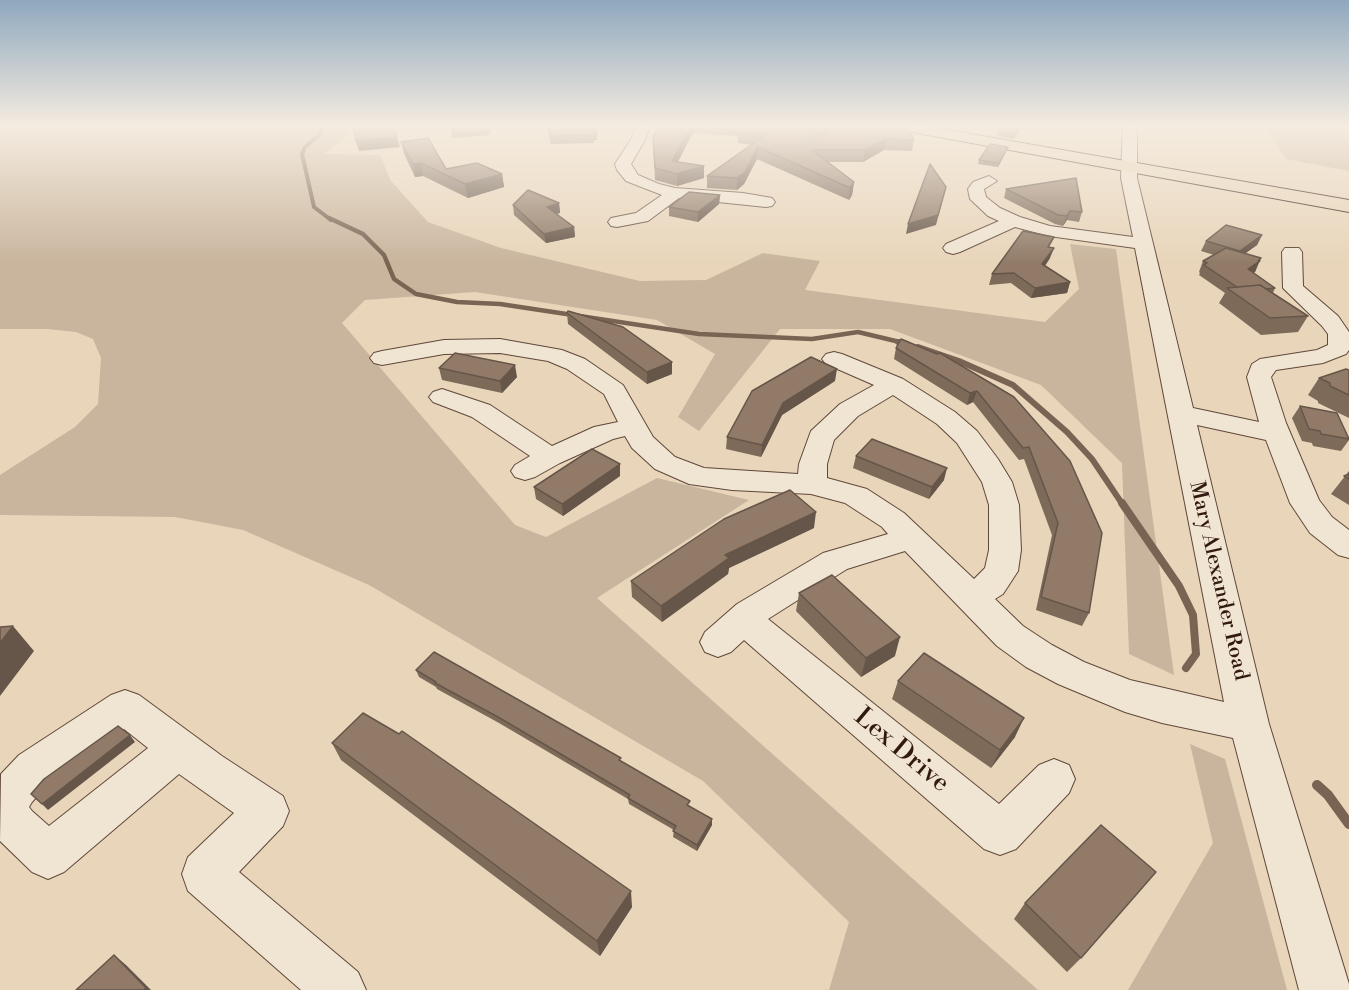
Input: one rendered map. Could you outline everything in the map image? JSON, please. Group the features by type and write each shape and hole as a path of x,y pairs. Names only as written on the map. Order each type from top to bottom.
{"main road":[{"path":"1167,171 1349,206"},
{"path":"1174,171 1349,199"}],"street":[{"path":"626,171 642,183 675,194 743,198 766,202"},
{"name":"Mary Alexander Road","path":"1130,171 1179,408 1249,724 1325,990"},
{"path":"989,181 979,185 976,192 978,199 993,212 1014,221 1049,231 1144,244"},
{"path":"617,222 642,217 675,194"},
{"path":"953,248 1014,221"},
{"path":"1292,252 1293,288 1330,321 1339,334 1340,343 1338,349 1323,356 1269,364 1261,369 1259,377 1276,429 1308,508 1330,534 1349,547"},
{"path":"382,357 461,345 500,346 554,356 576,364 614,390 642,442 654,455 665,462 692,475 732,481 812,483 840,490 869,502 893,520 1010,636 1071,674 1125,695 1162,706 1249,724"},
{"path":"834,359 894,384 946,418 968,437 997,482 1004,505 1005,550 1001,571 991,585 971,597"},
{"path":"812,483 813,464 821,437 849,410 894,384"},
{"path":"442,398 481,411 550,457"},
{"path":"1179,408 1276,429"},
{"path":"525,471 604,433 634,426"},
{"name":"Lex Drive","path":"911,538 835,561 777,596 731,631 1000,833 1054,779"},
{"path":"178,749 267,811 205,874 340,990"}],"shaded area":[{"path":"0,171 387,171 391,181 428,222 501,248 640,281 706,280 763,253 820,261 805,290 1045,322 1079,289 1070,244 1116,249 1174,675 1129,654 1122,463 1041,385 890,329 780,329 699,431 678,417 715,354 657,320 475,292 365,300 342,323 515,525 546,537 657,478 749,500 597,598 1038,990 829,990 849,922 703,781 369,585 243,530 175,517 0,515 0,475 75,427 98,404 101,358 93,339 76,332 47,329 0,329"},
{"path":"1190,744 1225,759 1287,990 1128,990 1213,843"}],"building":[{"path":"438,171 496,171 502,174 465,184"},
{"path":"667,171 686,171 677,174"},
{"path":"714,171 745,171 737,178 707,176"},
{"path":"812,171 840,171 854,182 850,188"},
{"path":"927,171 935,171 946,187 938,215 908,224"},
{"path":"1076,178 1082,212 1070,211 1067,216 1058,215 1006,189"},
{"path":"528,190 559,203 547,207 574,227 544,234 513,205"},
{"path":"689,192 720,195 698,212 669,207"},
{"path":"1226,225 1262,235 1240,251 1206,241"},
{"path":"1023,231 1054,237 1048,247 1054,248 1042,264 1070,282 1035,288 1014,273 992,274"},
{"path":"1226,248 1261,258 1248,269 1275,288 1266,289 1260,285 1237,287 1204,265 1207,263 1203,261"},
{"path":"1260,285 1308,316 1270,318 1227,288"},
{"path":"568,311 623,327 672,362 647,372 567,313"},
{"path":"901,339 937,354 940,353 1014,397 1070,461 1102,533 1089,613 1041,597 1058,523 1029,447 1023,448 977,391 970,393 896,348"},
{"path":"455,353 515,365 500,381 439,368"},
{"path":"811,357 837,369 783,403 762,445 727,437 752,391"},
{"path":"1349,370 1349,395 1319,378"},
{"path":"1300,406 1337,413 1349,439 1321,434 1320,431 1309,429"},
{"path":"872,439 947,468 932,487 856,456"},
{"path":"592,449 620,464 562,504 534,487"},
{"path":"790,490 816,512 725,555 729,558 661,606 631,581 724,519"},
{"path":"832,575 900,637 866,658 799,593"},
{"path":"13,626 0,643 0,627"},
{"path":"434,652 621,758 619,760 690,801 687,805 712,819 697,845 673,831 676,826 628,798 630,795 416,670"},
{"path":"924,653 1024,718 1000,750 898,681"},
{"path":"363,713 399,734 402,731 631,891 597,941 332,743"},
{"path":"118,726 130,735 42,804 31,794 44,779"},
{"path":"1101,825 1156,872 1081,958 1025,903"},
{"path":"114,955 146,988 144,990 76,990"}],"waterway":[{"path":"306,171 314,207 331,220"},
{"path":"329,218 363,234 384,255 394,279 416,294 457,302 500,304 699,334 812,339 858,332 904,343"},
{"path":"898,342 907,344"},
{"path":"918,347 959,361 1013,385 1067,432 1092,459 1123,505"},
{"path":"1122,503 1179,586 1193,615 1196,654 1186,668"},
{"path":"1317,785 1328,795 1349,824"}]}
